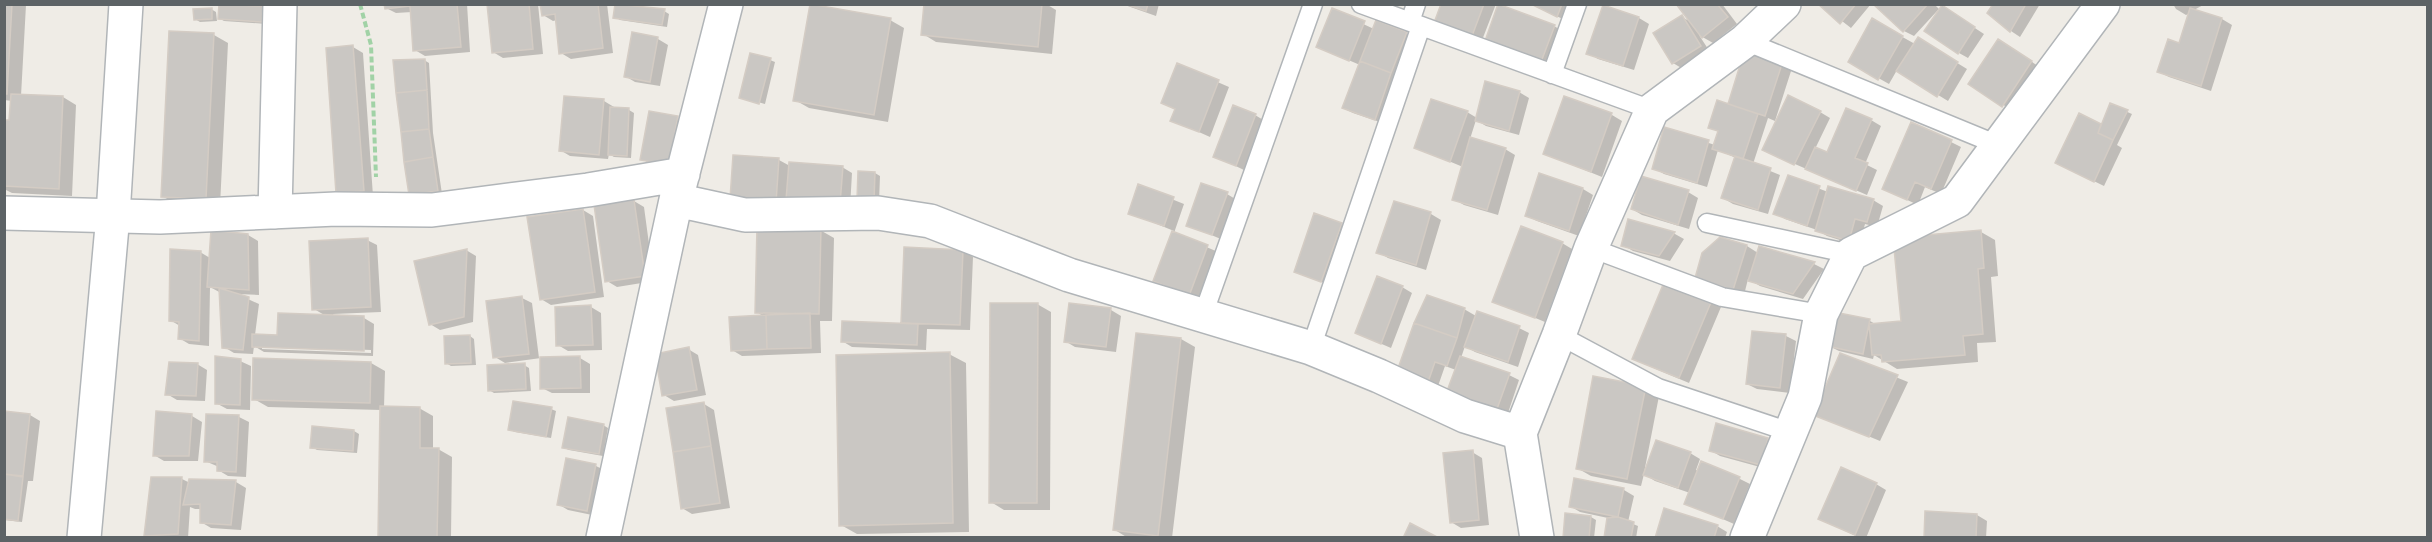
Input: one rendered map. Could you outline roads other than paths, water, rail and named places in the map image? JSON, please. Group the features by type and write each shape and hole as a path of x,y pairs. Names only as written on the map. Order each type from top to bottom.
{"street":[{"path":"84,537 113,215 126,4"},
{"path":"274,212 280,4"},
{"path":"603,537 680,187 726,4"},
{"path":"1537,537 1520,433 1590,248 1652,111 1745,41 1784,4"},
{"path":"1747,537 1805,397 1821,314 1851,254 1957,201 2103,4"},
{"path":"4,213 160,216 336,209 432,210 588,190 680,187 745,215 878,213 930,221 1069,275 1311,348 1379,376 1465,416 1520,433"}],"lane":[{"path":"1203,315 1313,4"},
{"path":"1360,4 1652,111"},
{"path":"1311,348 1415,24 1416,4"},
{"path":"1552,74 1577,4"},
{"path":"1745,41 1998,145"},
{"path":"1707,223 1851,254"},
{"path":"1590,248 1722,297 1821,314"},
{"path":"1559,335 1658,388 1790,432"}]}
